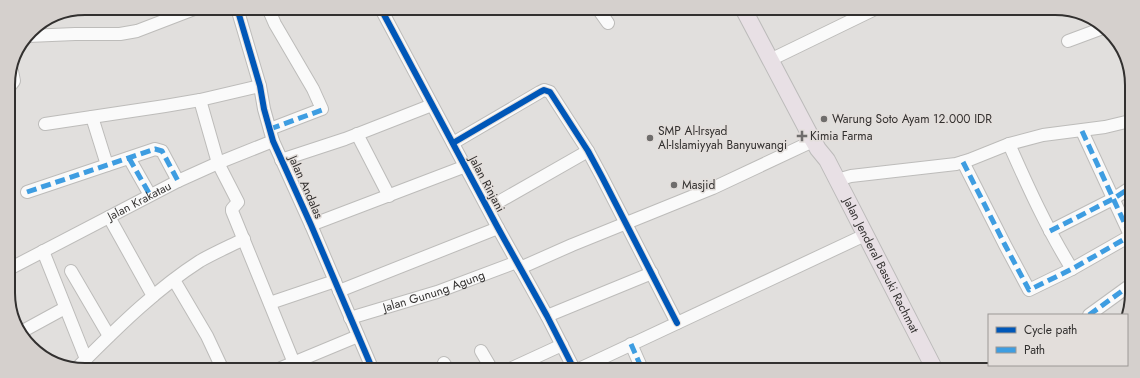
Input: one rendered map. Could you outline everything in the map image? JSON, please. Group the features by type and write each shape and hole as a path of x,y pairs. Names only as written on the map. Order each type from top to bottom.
{"main road":[{"name":"Jalan Jenderal Basuki Rachmat","path":"747,15 774,58 822,143 827,160"},
{"name":"Jalan Jenderal Basuki Rachmat","path":"756,15 774,58 813,141 827,160 931,363"}],"street":[{"path":"35,36 132,32 178,15"},
{"name":"Jalan Andalas","path":"239,15 260,86 264,109 273,141 311,225 370,363"},
{"path":"270,129 322,109 314,89 271,15"},
{"name":"Jalan Rinjani","path":"384,15 571,363"},
{"path":"602,15 608,23"},
{"path":"774,58 864,15"},
{"path":"1068,41 1098,30"},
{"path":"45,124 200,100 260,86"},
{"path":"453,143 540,92 547,90 552,94 588,151 677,323"},
{"path":"200,100 218,163 238,202 232,211 294,363"},
{"path":"281,160 357,134 432,105"},
{"path":"92,117 107,165"},
{"path":"837,180 851,176 956,164 1009,144 1043,136 1082,131 1125,122"},
{"path":"1082,131 1125,225"},
{"path":"357,134 389,196"},
{"name":"Jalan Krakatau","path":"15,266 178,181 273,141"},
{"name":"Jalan Gunung Agung","path":"350,318 437,292 518,265 713,188 813,141"},
{"path":"1009,144 1027,186 1050,231 1072,269"},
{"path":"27,192 155,150 162,151 178,181"},
{"path":"488,208 588,151"},
{"path":"128,158 150,195"},
{"path":"963,162 1029,290 1072,269 1125,239"},
{"path":"311,225 466,166"},
{"path":"1050,231 1113,199 1125,191"},
{"path":"110,217 154,296"},
{"path":"270,303 337,286 498,228"},
{"path":"591,363 865,235"},
{"path":"82,363 109,336 174,280 200,261 244,239"},
{"path":"43,251 65,308 82,363"},
{"path":"71,271 109,336"},
{"path":"547,316 652,273"},
{"path":"174,280 207,336 220,363"},
{"path":"1090,314 1125,290"},
{"path":"25,330 65,308"},
{"path":"299,363 358,336"},
{"path":"631,344 639,363"},
{"path":"523,363 562,345"},
{"path":"482,351 488,363"}],"marked path":[{"path":"270,129 322,110 322,108"},
{"path":"1082,131 1125,224"},
{"path":"27,192 155,149 162,151 178,181"},
{"path":"129,158 150,195"},
{"path":"963,162 1029,290 1072,269 1125,239"},
{"path":"1050,231 1113,199 1125,191"},
{"path":"1090,314 1125,289"},
{"path":"631,344 639,363"}],"cycle path":[{"path":"239,15 260,86 264,109 273,141 311,225 370,363"},
{"path":"384,15 571,363"},
{"path":"453,143 540,92 544,90 550,92 588,151 677,323"}],"place":[{"name":"Warung Soto Ayam 12.000 IDR","path":"824,119"},
{"name":"Kimia Farma","path":"802,136"},
{"name":"SMP Al-Irsyad Al-Islamiyyah Banyuwangi","path":"650,138"},
{"name":"Masjid","path":"674,185"}]}
